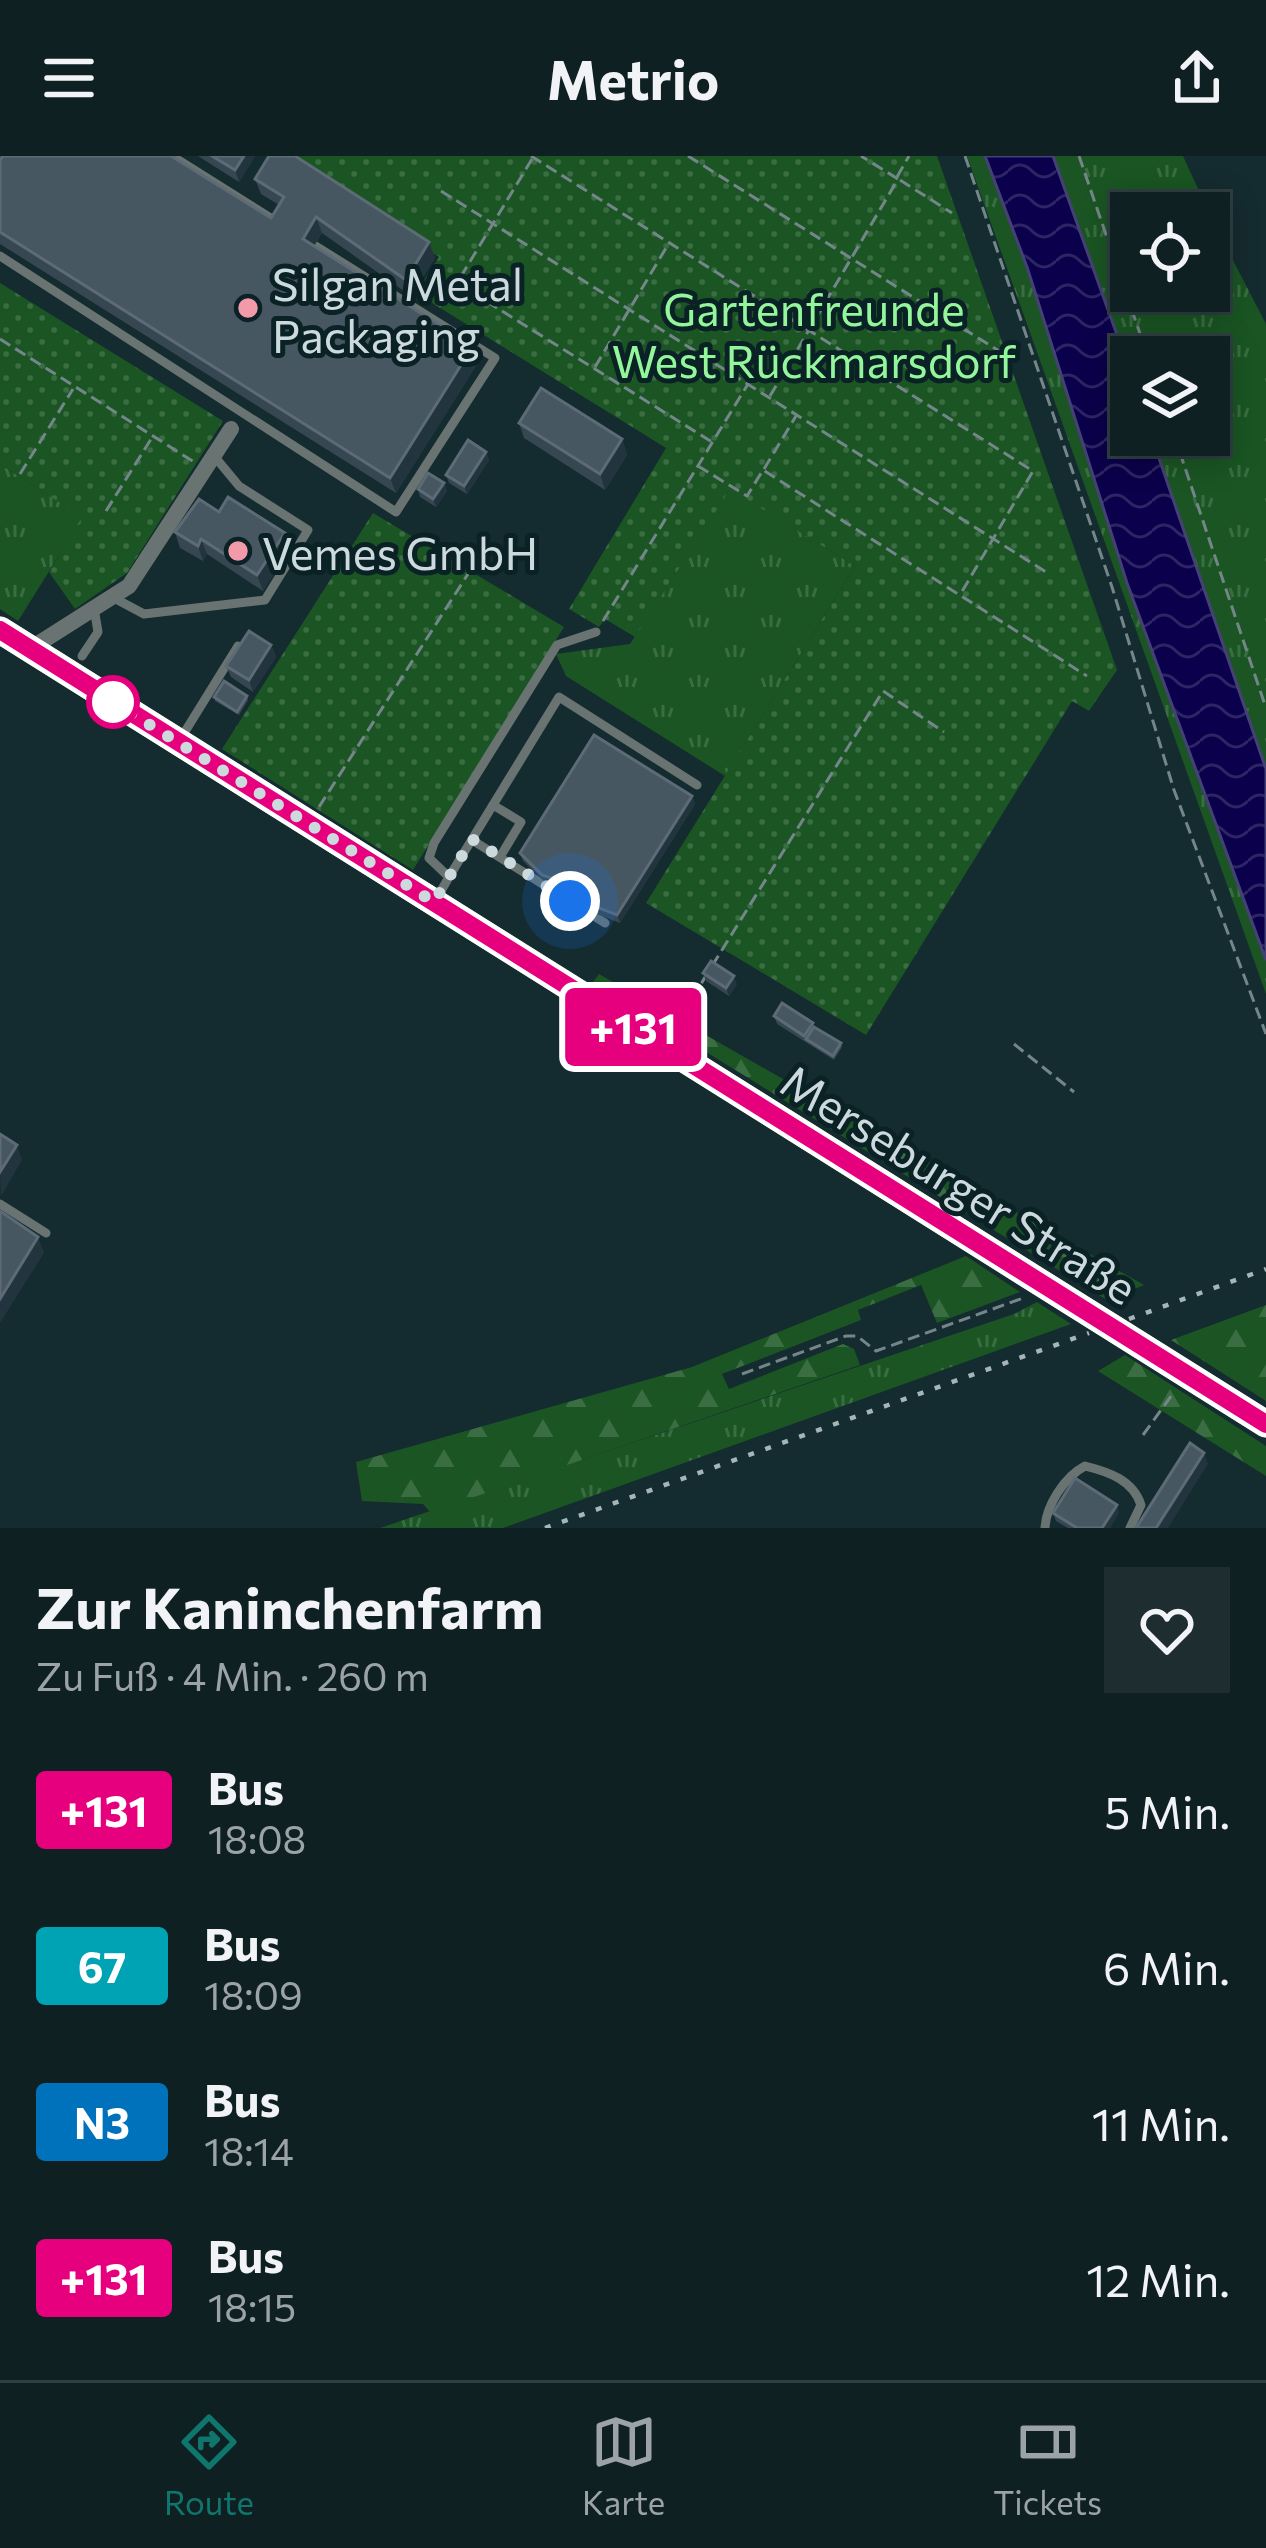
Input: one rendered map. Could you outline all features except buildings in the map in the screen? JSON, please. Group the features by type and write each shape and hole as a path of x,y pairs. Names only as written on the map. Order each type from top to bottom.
{"main road":[{"name":"Merseburger Straße","path":"0,630 1266,1424"}],"street":[{"path":"30,649 130,586 231,429"}],"lane":[{"path":"172,156 282,225"},
{"path":"0,256 396,512 495,358 314,245"},
{"path":"112,597 144,614 265,600 308,530 209,463"},
{"path":"82,656 98,632 94,608"},
{"path":"449,877 429,859 434,843 557,645 596,632"},
{"path":"178,743 238,646"},
{"path":"434,902 559,697 697,784"},
{"path":"493,805 520,822 500,857"},
{"path":"472,839 605,922"},
{"path":"0,1204 46,1233"},
{"path":"1045,1528 1048,1510 1072,1472 1085,1466 1111,1473 1137,1490 1141,1505 1130,1528"}],"path":[{"path":"688,156 1007,356"},
{"path":"861,156 952,213"},
{"path":"769,397 909,156"},
{"path":"964,156 1119,609 1174,790 1266,1034"},
{"path":"1079,156 1141,336"},
{"path":"712,442 457,283 532,157 1033,471 960,595"},
{"path":"441,191 1046,572"},
{"path":"594,368 669,243"},
{"path":"0,339 154,436 209,463"},
{"path":"596,632 748,384"},
{"path":"20,474 74,386"},
{"path":"698,466 747,496 797,415"},
{"path":"106,511 154,436"},
{"path":"1181,456 1266,708"},
{"path":"763,470 1087,676"},
{"path":"308,824 468,574"},
{"path":"683,1013 883,691 944,731"},
{"path":"1015,1043 1074,1092"},
{"path":"742,1374 846,1336 857,1336 876,1351 1010,1306 1039,1282"},
{"path":"1143,1435 1179,1386"}],"green space":[{"name":"Gartenfreunde West Rückmarsdorf","path":"280,156 937,156 1117,670 1089,711 1072,701 866,1035 646,903 855,566 730,489 635,637 605,619 599,627 569,609 666,448 416,293 439,257"},
{"path":"967,156 985,156 1027,267 1127,583 1266,960 1266,994"},
{"path":"1053,156 1183,156 1199,192 1110,192 1110,312 1230,312 1230,255 1266,324 1266,769 1158,456 1230,456 1230,336 1117,336"},
{"path":"0,283 223,421 127,573 75,609 49,572 82,517 0,464"},
{"path":"0,464 83,517 18,621 0,609"},
{"path":"730,488 855,566 725,776 566,676 556,654 630,644"},
{"path":"373,513 564,627 413,870 222,749"},
{"path":"599,974 1144,1285 1107,1300 593,982"},
{"path":"966,1256 1020,1292 937,1323 921,1285 858,1310 861,1320 722,1374 729,1389 843,1344 854,1349 860,1365 430,1512 423,1504 362,1501 356,1462 692,1367"},
{"path":"1037,1302 1071,1324 503,1528 380,1528 1014,1314"},
{"path":"1266,1305 1266,1401 1171,1340"},
{"path":"1125,1355 1266,1446 1266,1476 1098,1371"}],"water":[{"path":"985,156 1053,156 1117,336 1110,336 1110,456 1158,456 1266,769 1266,960 1127,583 1027,267"}],"railway":[{"path":"1129,1319 1266,1269"},
{"path":"545,1528 1089,1333"}],"bus line":[{"name":"+131","path":"0,630 1266,1424"}],"place":[{"name":"Silgan Metal Packaging","path":"248,308"},
{"name":"Vemes GmbH","path":"238,551"}],"route":[{"path":"113,702 434,902 472,839 570,901"}]}
